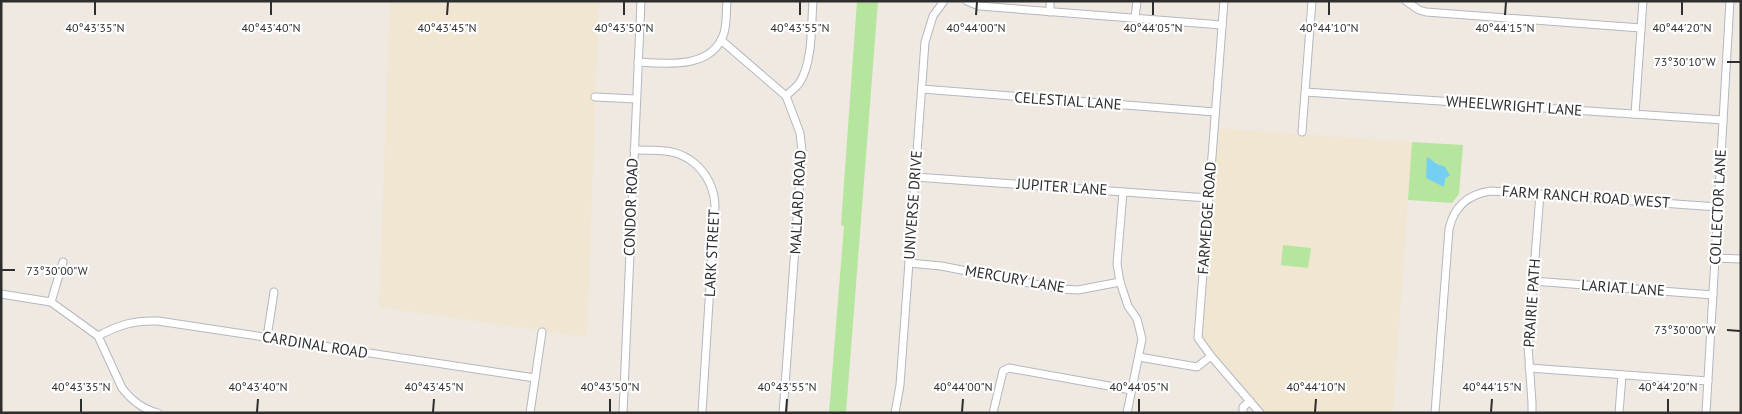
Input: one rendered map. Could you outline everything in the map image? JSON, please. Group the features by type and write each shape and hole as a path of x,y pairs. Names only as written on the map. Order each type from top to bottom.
{"street":[{"name":"CONDOR ROAD","path":"623,413 641,1"},
{"path":"638,62 677,63 697,60 712,51 721,40 725,28 727,1"},
{"path":"721,40 786,96 800,82 809,58 813,1"},
{"name":"UNIVERSE DRIVE","path":"895,413 899,393 925,42 933,16 944,1"},
{"path":"967,1 979,6 1222,25"},
{"path":"1050,1 1050,12"},
{"path":"1135,18 1137,1"},
{"name":"FARMEDGE ROAD","path":"1224,1 1198,338 1260,413"},
{"path":"1302,132 1312,1"},
{"path":"1406,1 1419,10 1426,12 1641,28"},
{"path":"1635,114 1643,1"},
{"name":"COLLECTOR LANE","path":"1706,413 1730,1"},
{"name":"CELESTIAL LANE","path":"922,89 1215,112"},
{"name":"WHEELWRIGHT LANE","path":"1305,92 1723,120"},
{"name":"MALLARD ROAD","path":"783,413 802,151 800,132 786,96"},
{"path":"595,97 636,99"},
{"name":"LARK STREET","path":"634,150 666,151 683,156 698,166 712,187 715,206 702,413"},
{"name":"JUPITER LANE","path":"915,177 1208,198"},
{"name":"FARM RANCH ROAD WEST","path":"1435,413 1449,229 1451,220 1459,206 1470,197 1480,192 1491,190 1718,207"},
{"path":"1123,192 1118,264 1120,282 1128,306 1137,319 1142,339 1127,413"},
{"name":"PRAIRIE PATH","path":"1532,413 1528,346 1540,194"},
{"path":"1715,258 1741,259"},
{"path":"51,302 62,262"},
{"name":"MERCURY LANE","path":"909,263 941,266 1060,289 1078,290 1120,282"},
{"name":"LARIAT LANE","path":"1533,281 1713,295"},
{"path":"267,338 274,292"},
{"path":"1,294 51,302 98,336 122,388 134,402 158,413"},
{"name":"CARDINAL ROAD","path":"98,336 128,323 140,320 158,321 535,378"},
{"path":"530,413 542,332"},
{"path":"1139,357 1197,367 1211,356"},
{"path":"993,413 1003,371 1009,368 1131,390"},
{"path":"1529,368 1708,381"},
{"path":"1620,413 1622,375"},
{"path":"1242,413 1243,407 1250,402"}],"shaded area":[{"path":"390,1 599,1 587,337 379,307"},
{"path":"1215,128 1412,142 1393,413 1260,413 1198,337"}],"green space":[{"path":"857,1 878,1 846,413 829,413 844,226 841,225"},
{"path":"1412,142 1463,145 1459,194 1452,203 1408,200","holes":["1434,161 1439,165 1434,181 1426,178 1427,171"]},
{"path":"1283,245 1311,248 1308,268 1281,265"}],"water":[{"path":"1427,157 1444,166 1450,175 1445,179 1444,187 1426,178"}]}
